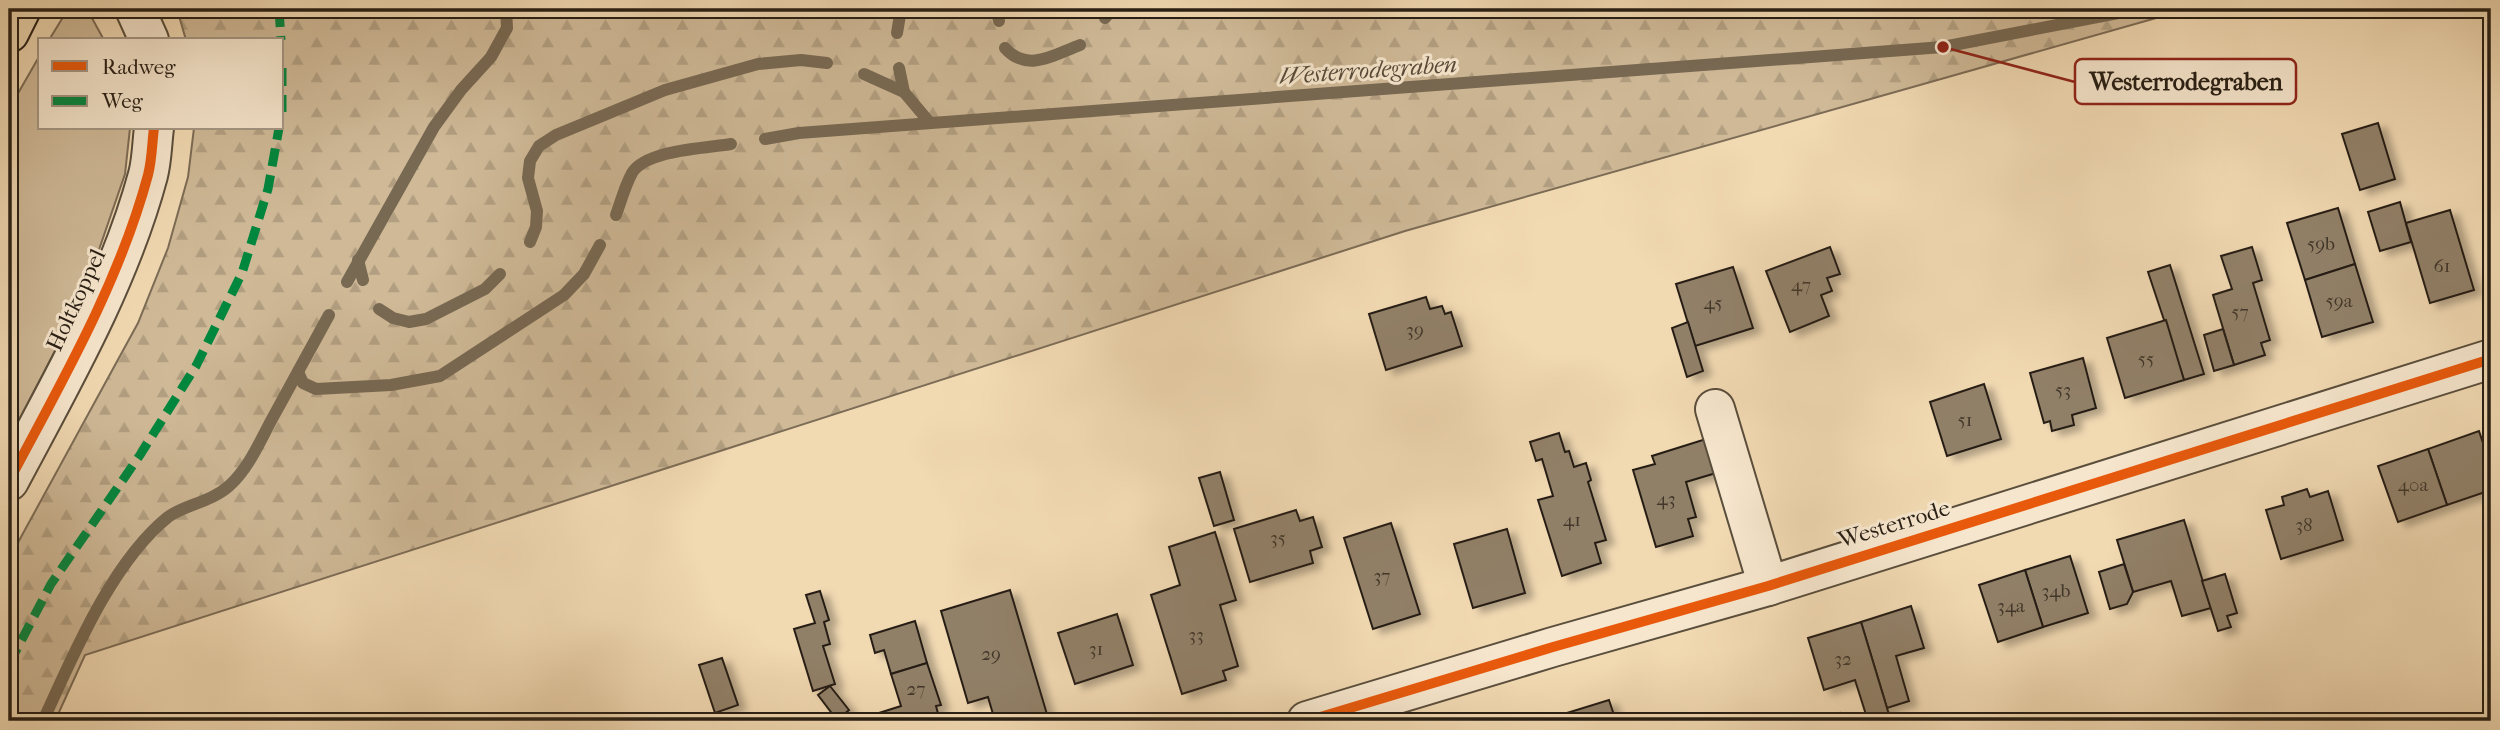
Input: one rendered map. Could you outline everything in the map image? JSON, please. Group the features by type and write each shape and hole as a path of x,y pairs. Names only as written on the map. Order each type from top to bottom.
{"highway":[{"path":"9,33 21,9"}],"street":[{"name":"Holtkoppel","path":"9,481 99,306 119,258 149,173 155,130"},
{"name":"Westerrode","path":"1307,721 1768,586 2491,359"},
{"path":"1715,409 1768,586"}],"green space":[{"path":"68,9 87,9 103,38 50,38"},
{"path":"177,9 2188,9 1405,231 85,655 55,721 9,721 9,559 138,323 168,248 188,177 194,130 284,130 284,38 185,38"},
{"path":"38,58 38,130 130,130 125,174 82,299 9,439 9,109"}],"building":[{"path":"2378,123 2395,179 2360,190 2342,134"},
{"path":"2400,202 2411,242 2380,251 2368,212"},
{"path":"2338,208 2355,264 2305,280 2287,223"},
{"path":"2450,210 2474,290 2430,303 2406,223"},
{"path":"1830,247 1840,274 1827,278 1832,291 1821,295 1829,316 1790,332 1766,271"},
{"path":"2252,247 2262,280 2253,283 2270,340 2261,343 2265,355 2234,365 2213,295 2232,289 2221,256"},
{"path":"2355,264 2373,322 2322,337 2305,280"},
{"path":"2170,265 2204,374 2184,380 2148,272"},
{"path":"1733,267 1753,328 1695,346 1676,284"},
{"path":"1426,297 1430,309 1442,306 1445,314 1451,312 1462,346 1386,370 1369,314"},
{"path":"2166,320 2184,380 2125,398 2107,338"},
{"path":"1688,322 1703,371 1687,377 1672,328"},
{"path":"2223,329 2234,365 2214,371 2204,335"},
{"path":"2083,358 2096,408 2072,415 2074,425 2052,431 2050,421 2044,423 2030,373"},
{"path":"1984,384 2001,439 1947,456 1930,402"},
{"path":"2479,431 2491,467 2491,490 2447,505 2428,449"},
{"path":"1559,433 1565,452 1569,451 1574,467 1586,463 1591,480 1588,482 1606,540 1595,543 1601,563 1562,576 1538,500 1553,496 1542,459 1536,461 1530,442"},
{"path":"1706,439 1716,473 1686,482 1696,517 1688,519 1693,536 1656,547 1633,470 1655,464 1652,456"},
{"path":"2428,449 2447,505 2398,522 2378,466"},
{"path":"1220,472 1234,520 1214,526 1199,478"},
{"path":"2307,489 2310,497 2328,491 2343,540 2281,559 2266,510 2284,505 2282,497"},
{"path":"1296,510 1300,521 1313,517 1322,547 1310,551 1313,563 1250,582 1234,529"},
{"path":"2184,520 2211,608 2182,616 2171,581 2133,592 2117,540"},
{"path":"1391,523 1420,614 1373,629 1344,538"},
{"path":"1507,529 1525,593 1473,608 1454,544"},
{"path":"1215,532 1236,600 1220,605 1238,666 1223,671 1226,680 1182,694 1151,595 1180,585 1169,547"},
{"path":"2070,556 2088,613 2043,627 2025,570"},
{"path":"2124,564 2133,592 2127,604 2110,609 2099,572"},
{"path":"2025,570 2043,627 1998,642 1979,585"},
{"path":"2225,574 2237,613 2227,616 2231,627 2218,631 2202,581"},
{"path":"1010,590 1049,721 995,721 988,697 968,703 941,611"},
{"path":"820,591 829,620 824,622 830,644 823,646 835,684 813,691 794,629 815,623 806,595"},
{"path":"1911,606 1924,648 1896,656 1909,701 1887,708 1861,622"},
{"path":"1117,614 1133,665 1075,684 1058,633"},
{"path":"915,621 927,663 891,674 884,650 875,653 870,635"},
{"path":"1861,622 1891,721 1868,721 1855,680 1824,690 1808,638"},
{"path":"722,658 738,705 715,713 699,665"},
{"path":"927,663 941,705 936,706 940,721 881,721 879,713 901,706 891,674"},
{"path":"830,686 849,710 837,720 818,695"},
{"path":"1609,700 1616,721 1541,721"},
{"path":"1840,713 1843,721 1814,721"}],"waterway":[{"path":"347,282 434,127 461,90 491,57 507,28 506,9"},
{"path":"897,33 901,9"},
{"path":"997,9 999,21"},
{"path":"1105,18 1112,9"},
{"name":"Westerrodegraben","path":"765,139 799,133 1943,47 2139,9"},
{"path":"1005,48 1013,55 1032,61 1051,57 1080,45"},
{"path":"530,242 536,227 537,211 528,178 530,161 539,146 556,135 665,90 758,64 801,60 827,63"},
{"path":"899,68 904,92"},
{"path":"864,74 904,92 930,123"},
{"name":"Westerrodegraben","path":"616,215 632,173 639,165 677,151 731,144"},
{"name":"Westerrodegraben","path":"298,372 303,383 316,389 391,385 440,376 564,295 584,274 600,245"},
{"path":"358,260 363,280"},
{"path":"379,309 393,318 409,322 426,319 485,289 500,274"},
{"path":"43,721 95,612 129,559 147,536 168,517 214,496 236,479 254,454 329,315"}],"marked path":[{"path":"279,9 281,38"},
{"path":"9,664 51,584 140,455 196,366 242,273 268,189 279,130"}],"cycle path":[{"path":"9,481 87,332 121,255 148,175 154,130"},
{"path":"1307,721 1768,586 2491,359"}],"place":[{"name":"Westerrodegraben","path":"1943,47"}]}
